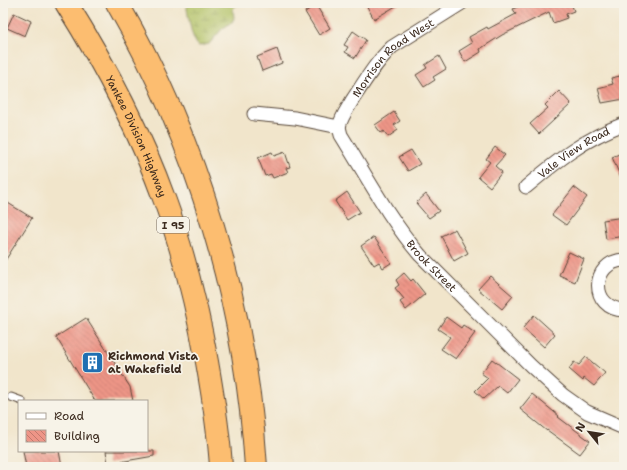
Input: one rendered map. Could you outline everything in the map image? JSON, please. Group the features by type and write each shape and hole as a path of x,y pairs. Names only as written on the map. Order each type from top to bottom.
{"highway":[{"name":"Yankee Division Highway","path":"66,3 83,30 118,96 145,151 165,200 194,298 212,387 221,467"},
{"path":"117,3 160,85 198,180 215,232 239,332 247,382 256,467"}],"street":[{"name":"Morrison Road West","path":"339,127 340,121 345,112 382,56 392,47 462,3"},
{"path":"254,114 295,118 339,127"},
{"name":"Vale View Road","path":"526,187 578,146 608,130 624,124"},
{"name":"Brook Street","path":"339,127 341,135 383,203 406,238 420,255 531,366 563,395 587,412 624,428"},
{"path":"624,260 614,262 606,267 601,274 599,283 600,292 607,304 615,309 624,310"}],"lane":[{"path":"11,397 19,400"}],"green space":[{"path":"186,3 240,3 233,8 234,18 232,22 222,29 209,44 199,46 196,43 192,33"}],"building":[{"path":"365,3 401,3 374,19"},
{"path":"526,3 571,3 574,11 566,14 567,18 553,23 549,12 502,35 480,49 481,52 465,62 459,51 472,43 469,37 516,14 513,9"},
{"path":"316,5 330,28 319,35 305,12"},
{"path":"14,13 31,21 25,36 7,28"},
{"path":"353,31 366,40 355,58 345,52 348,47 344,45"},
{"path":"277,49 282,63 262,71 257,57"},
{"path":"439,56 446,69 433,77 435,80 424,87 416,75 427,68 425,65"},
{"path":"620,76 622,83 624,82 624,99 602,103 598,88 613,84 611,78"},
{"path":"559,91 571,104 539,134 530,124 548,108 545,105"},
{"path":"394,112 400,121 394,125 398,130 388,137 384,131 381,133 375,125"},
{"path":"495,147 505,155 495,166 502,172 490,187 478,177 490,162 486,159"},
{"path":"411,150 420,164 408,171 399,157"},
{"path":"272,152 274,156 285,152 290,167 286,168 288,172 273,178 271,174 265,176 258,158"},
{"path":"624,152 624,185 612,157"},
{"path":"574,187 587,197 566,225 552,215"},
{"path":"347,192 360,212 347,220 335,201"},
{"path":"426,194 439,211 429,218 416,203"},
{"path":"3,200 32,218 3,264"},
{"path":"624,217 624,236 606,239 603,220"},
{"path":"455,229 468,253 454,261 441,236"},
{"path":"374,237 391,263 383,268 379,262 374,265 361,246"},
{"path":"569,252 584,259 575,282 559,275"},
{"path":"404,273 411,281 413,279 425,294 406,310 400,302 404,299 395,288 399,285 396,280"},
{"path":"490,276 513,296 502,309 478,289"},
{"path":"534,315 555,334 544,347 523,328"},
{"path":"446,317 461,328 463,325 475,333 456,359 441,349 450,337 438,329"},
{"name":"Richmond Vista at Wakefield","path":"86,318 130,387 133,400 94,400 56,337"},
{"path":"586,357 605,373 594,386 584,378 583,381 569,369 574,362 579,365"},
{"path":"492,359 518,379 507,393 498,386 484,399 475,391 488,378 481,373"},
{"path":"532,394 559,416 558,417 590,441 580,454 547,431 520,409"},
{"path":"154,451 154,456 108,464 106,452"},
{"path":"23,452 59,452 62,467 26,467"}],"place":[{"name":"Richmond Vista at Wakefield","path":"93,362"}]}
